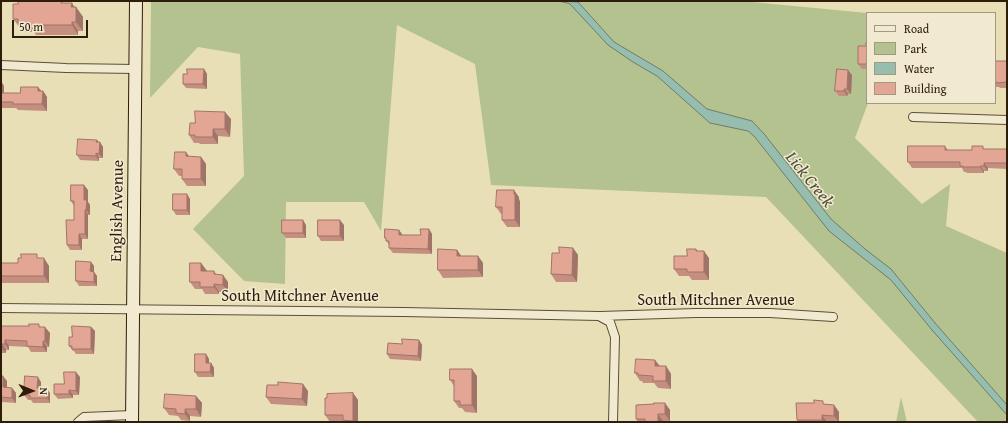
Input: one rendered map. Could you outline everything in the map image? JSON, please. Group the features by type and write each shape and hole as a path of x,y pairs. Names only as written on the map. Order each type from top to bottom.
{"street":[{"name":"English Avenue","path":"132,419 136,1"},
{"path":"1,65 136,69"},
{"path":"913,117 1007,120"},
{"name":"South Mitchner Avenue","path":"1,308 599,316 696,313 770,313 833,317"},
{"name":"South Mitchner Avenue","path":"599,316 610,322 615,337 613,422"},
{"path":"78,422 84,417 132,419"}],"green space":[{"path":"151,1 742,1 866,13 866,104 868,104 855,138 922,204 950,184 946,226 1007,253 1007,422 978,422 766,197 491,185 475,64 397,25 381,231 364,202 286,202 285,284 244,281 193,229 244,176 240,54 198,47 150,98"},
{"path":"901,397 907,422 896,422"}],"water":[{"name":"Lick Creek","path":"559,1 578,2 614,42 663,71 707,109 752,121 765,135 831,219 865,249 891,269 935,323 1007,405 1007,415 932,330 891,280 829,231 754,136 748,131 710,123 657,76 608,45 570,4"}],"building":[{"path":"18,1 61,1 61,3 72,3 71,7 76,7 76,22 72,22 72,25 30,25 29,22 18,23 18,19 13,19 13,4 18,4"},
{"path":"858,46 866,46 866,64 858,64"},
{"path":"996,61 1007,61 1007,82 996,83"},
{"path":"187,69 204,69 203,84 183,84 183,74 187,74"},
{"path":"837,69 848,70 847,89 844,89 844,91 835,91"},
{"path":"21,87 38,87 38,91 43,91 42,104 13,104 13,102 1,102 1,93 20,93"},
{"path":"195,111 225,112 225,129 213,129 213,137 195,137 195,135 189,135 190,123 195,123"},
{"path":"78,139 97,140 96,142 100,142 99,154 96,153 96,156 77,155"},
{"path":"908,146 945,146 945,150 972,150 972,146 983,146 983,149 1007,149 1007,163 984,163 984,166 980,167 963,167 960,166 960,162 908,162"},
{"path":"175,152 186,152 186,156 201,157 201,179 182,179 182,169 174,169"},
{"path":"71,185 84,185 84,200 87,200 85,210 85,234 79,234 79,245 67,245 66,220 74,220 74,201 71,201"},
{"path":"497,190 514,190 515,220 502,220 502,207 496,207"},
{"path":"173,194 187,194 187,210 173,210"},
{"path":"282,220 303,220 303,233 282,233"},
{"path":"318,220 340,220 340,236 318,236"},
{"path":"385,229 399,230 399,235 421,235 420,229 429,229 428,249 389,248 389,241 386,241 385,238"},
{"path":"559,247 573,248 572,275 551,274 552,253 559,253"},
{"path":"438,249 457,250 457,256 478,256 478,270 438,270"},
{"path":"687,249 704,251 704,272 687,272 687,269 674,269 674,256 687,256"},
{"path":"21,254 37,254 37,258 44,258 44,276 1,276 1,263 18,263 18,258 21,258"},
{"path":"76,261 91,262 90,271 94,272 94,282 76,281"},
{"path":"190,263 201,263 201,271 214,271 214,274 223,275 223,285 214,284 214,287 200,287 200,282 190,282"},
{"path":"29,324 39,324 39,327 45,327 45,341 43,341 43,347 27,346 27,341 5,340 5,344 2,344 1,347 1,326 29,326"},
{"path":"72,326 91,327 91,349 72,349 72,346 69,346 69,337 72,337"},
{"path":"402,339 419,340 418,356 387,354 388,343 402,344"},
{"path":"195,354 206,354 206,363 211,363 210,372 195,372"},
{"path":"636,359 655,360 655,366 666,366 666,381 653,381 653,376 638,375 638,373 635,373"},
{"path":"450,369 472,369 472,405 460,405 460,401 454,401 454,380 450,380"},
{"path":"64,372 76,372 76,391 69,390 69,394 54,394 54,384 64,384"},
{"path":"1,376 3,376 3,387 12,388 12,398 1,397"},
{"path":"25,376 38,377 37,388 47,388 47,398 30,398 30,395 24,395"},
{"path":"278,382 303,384 302,399 266,397 267,385 278,385"},
{"path":"353,393 353,421 343,420 343,415 325,415 325,398 327,398 327,394"},
{"path":"165,394 196,396 196,409 185,409 185,414 176,413 176,409 164,408"},
{"path":"814,400 823,401 823,404 834,405 834,416 822,415 822,420 797,420 796,403 814,403"},
{"path":"665,403 665,414 658,414 658,422 645,422 645,419 636,419 636,405"}]}
